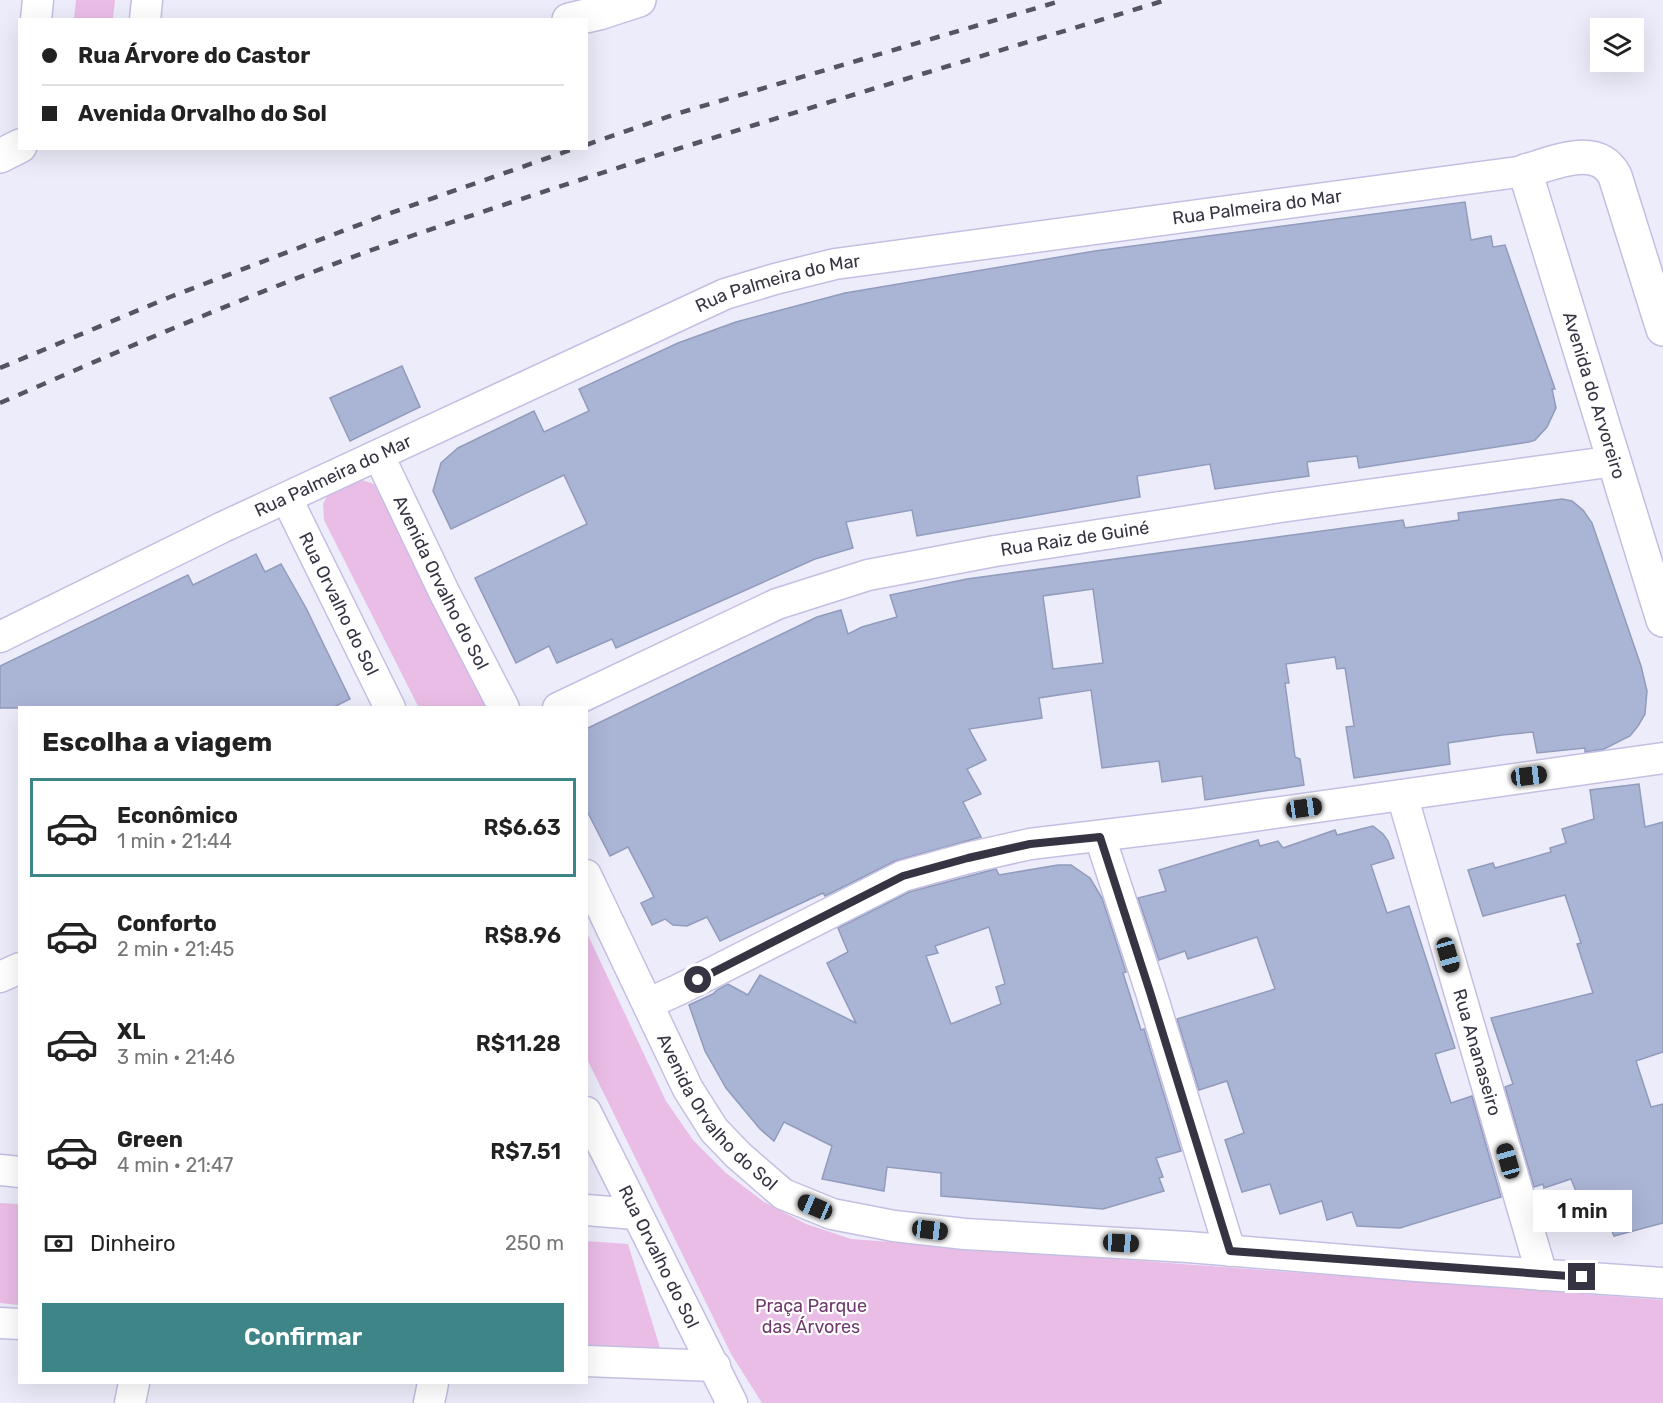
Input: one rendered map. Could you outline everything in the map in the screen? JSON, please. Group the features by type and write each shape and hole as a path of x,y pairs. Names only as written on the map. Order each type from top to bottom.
{"street":[{"path":"36,18 38,0"},
{"path":"145,18 147,0"},
{"path":"578,18 639,0"},
{"path":"0,156 18,147"},
{"name":"Rua Palmeira do Mar","path":"0,637 223,527 725,294 835,264 1525,171 1592,156 1607,164 1615,176 1662,322"},
{"name":"Avenida do Arvoreiro","path":"1525,171 1663,620"},
{"name":"Avenida Orvalho do Sol","path":"379,456 503,706"},
{"name":"Rua Raiz de Guiné","path":"562,706 777,604 868,575 995,551 1280,507 1615,461"},
{"name":"Rua Orvalho do Sol","path":"287,499 389,706"},
{"path":"648,1003 903,876 968,858 1030,844 1100,837 1663,758"},
{"name":"Rua Ananaseiro","path":"1402,795 1542,1275"},
{"path":"1100,837 1230,1251"},
{"name":"Avenida Orvalho do Sol","path":"588,879 688,1089 714,1130 738,1155 783,1194 832,1214 894,1226 965,1234 1663,1283"},
{"path":"0,977 18,969"},
{"name":"Rua Orvalho do Sol","path":"588,1116 732,1403"},
{"path":"0,1170 18,1173"},
{"path":"588,1210 636,1214"},
{"path":"0,1323 18,1324"},
{"path":"588,1361 715,1366"},
{"path":"130,1403 134,1384"},
{"path":"429,1403 433,1384"}],"green space":[{"path":"76,0 115,0 113,18 74,18"},
{"path":"359,479 374,484 489,706 418,706 324,520 323,504 330,490"},
{"name":"Praça Parque das Árvores","path":"588,935 666,1101 693,1140 726,1173 764,1202 806,1224 851,1239 1663,1300 1663,1403 762,1403 731,1354 588,1061"},
{"path":"0,1203 18,1204 18,1305 0,1303"},
{"path":"588,1241 628,1244 661,1351 588,1346"}],"building":[{"path":"1465,202 1471,240 1491,236 1493,247 1505,245 1555,389 1552,389 1556,408 1547,427 1535,440 1529,442 1359,468 1357,456 1307,462 1309,476 1215,489 1210,464 1137,476 1140,497 917,536 912,510 846,522 853,548 815,559 616,648 612,639 557,663 549,646 516,663 475,578 587,524 564,475 451,529 433,491 441,463 458,448 534,411 544,432 589,411 579,389 678,343 736,322 845,293 1095,251"},
{"path":"402,366 420,407 350,441 330,398"},
{"path":"1562,499 1572,501 1583,510 1592,523 1641,666 1647,691 1645,714 1630,736 1604,749 1585,752 1585,748 1537,753 1533,732 1448,743 1450,764 1354,778 1346,727 1354,726 1345,668 1337,669 1335,657 1286,664 1289,683 1285,683 1295,757 1300,759 1304,785 1205,800 1202,776 1162,782 1159,761 1102,768 1091,690 1039,698 1042,718 969,729 986,760 967,769 981,794 963,802 981,837 895,861 825,896 823,893 720,941 707,917 687,926 673,925 665,919 652,925 641,903 654,897 628,847 610,856 588,813 588,728 817,617 841,610 848,634 862,627 897,617 890,595 967,579 1403,520 1405,528 1459,520 1458,513","holes":["1093,589 1103,663 1053,669 1043,596"]},
{"path":"256,554 265,572 281,564 306,608 350,699 336,706 18,706 18,708 0,708 0,666 188,575 193,585"},
{"path":"1639,784 1645,827 1663,822 1663,1052 1636,1061 1651,1107 1663,1104 1663,1223 1614,1236 1595,1191 1578,1196 1571,1179 1544,1188 1543,1184 1534,1187 1505,1087 1513,1084 1491,1018 1593,993 1577,944 1581,943 1565,895 1483,916 1468,870 1493,863 1495,868 1551,852 1550,848 1566,843 1562,829 1594,819 1590,790"},
{"path":"1373,826 1388,841 1394,858 1371,865 1387,913 1409,906 1455,1048 1435,1054 1451,1103 1472,1096 1501,1197 1400,1228 1357,1226 1352,1212 1327,1220 1322,1201 1280,1214 1270,1184 1242,1192 1225,1140 1244,1133 1227,1081 1199,1090 1177,1019 1275,989 1257,937 1188,959 1185,951 1159,960 1138,898 1166,891 1159,870 1258,840 1260,846 1278,841 1283,848 1335,830 1337,835"},
{"path":"1071,865 1090,878 1102,898 1126,972 1123,973 1141,1030 1144,1029 1181,1151 1156,1158 1163,1177 1159,1178 1164,1191 1103,1209 941,1196 941,1173 887,1167 884,1191 822,1179 832,1146 784,1122 774,1141 760,1129 726,1088 705,1051 689,1005 728,984 748,995 760,975 856,1023 827,963 848,952 838,928 909,892 996,869 999,875","holes":["989,927 1005,984 996,987 1001,1004 951,1024 926,956 938,953 935,946"]}],"railway":[{"path":"588,144 679,113 1064,0"},
{"path":"0,403 257,294 414,235 695,144 1166,0"},
{"path":"0,368 170,297 382,216 570,150"}],"route":[{"path":"698,980 903,876 1030,844 1100,837 1230,1251 1582,1277"}]}
